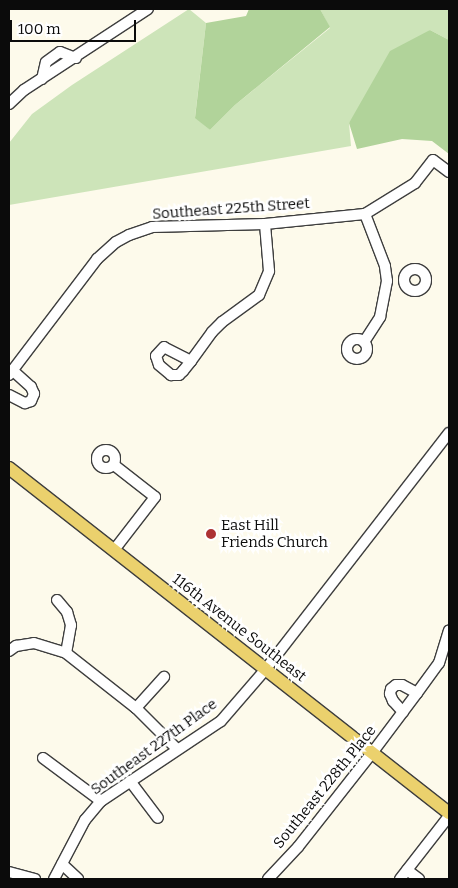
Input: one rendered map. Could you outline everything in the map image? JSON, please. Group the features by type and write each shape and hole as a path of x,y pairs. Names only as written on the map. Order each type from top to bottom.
{"main road":[{"name":"116th Avenue Southeast","path":"9,468 449,815"}],"street":[{"path":"9,104 24,90 76,58 148,9"},
{"path":"364,342 380,317 387,281 385,266 365,214 415,182 433,160 449,172"},
{"name":"Southeast 225th Street","path":"9,395 24,403 30,401 34,394 31,387 11,372 97,258 116,242 129,235 152,228 265,224 365,214"},
{"path":"191,361 222,322 255,299 266,284 269,272 265,224"},
{"path":"387,281 404,281"},
{"name":"Southeast 227th Place","path":"54,879 85,820 101,801 221,721 265,670 449,433"},
{"path":"114,465 155,497 114,550"},
{"path":"57,600 67,612 71,625 66,652"},
{"name":"Southeast 228th Place","path":"268,879 298,847 403,712 438,663 449,630"},
{"path":"9,651 16,646 34,643 66,652 136,708 177,749"},
{"path":"136,708 164,677"},
{"path":"403,712 393,701 390,694 391,689 396,685 402,685 417,692"},
{"path":"43,758 101,801"},
{"path":"130,781 158,818"},
{"path":"400,879 449,815"},
{"path":"62,864 78,879"},
{"path":"407,870 420,879"},
{"path":"9,872 35,879"}],"green space":[{"path":"189,9 206,23 195,117 210,130 235,105 330,28 320,9 449,9 449,40 430,30 349,123 351,146 9,205 9,143 32,114 72,85"},
{"path":"249,9 320,9 330,27 235,105 210,130 195,118 206,23 246,16"},
{"path":"430,30 449,40 449,154 432,141 402,139 357,149 349,123 390,51"}],"place":[{"name":"East Hill Friends Church","path":"211,534"}]}
